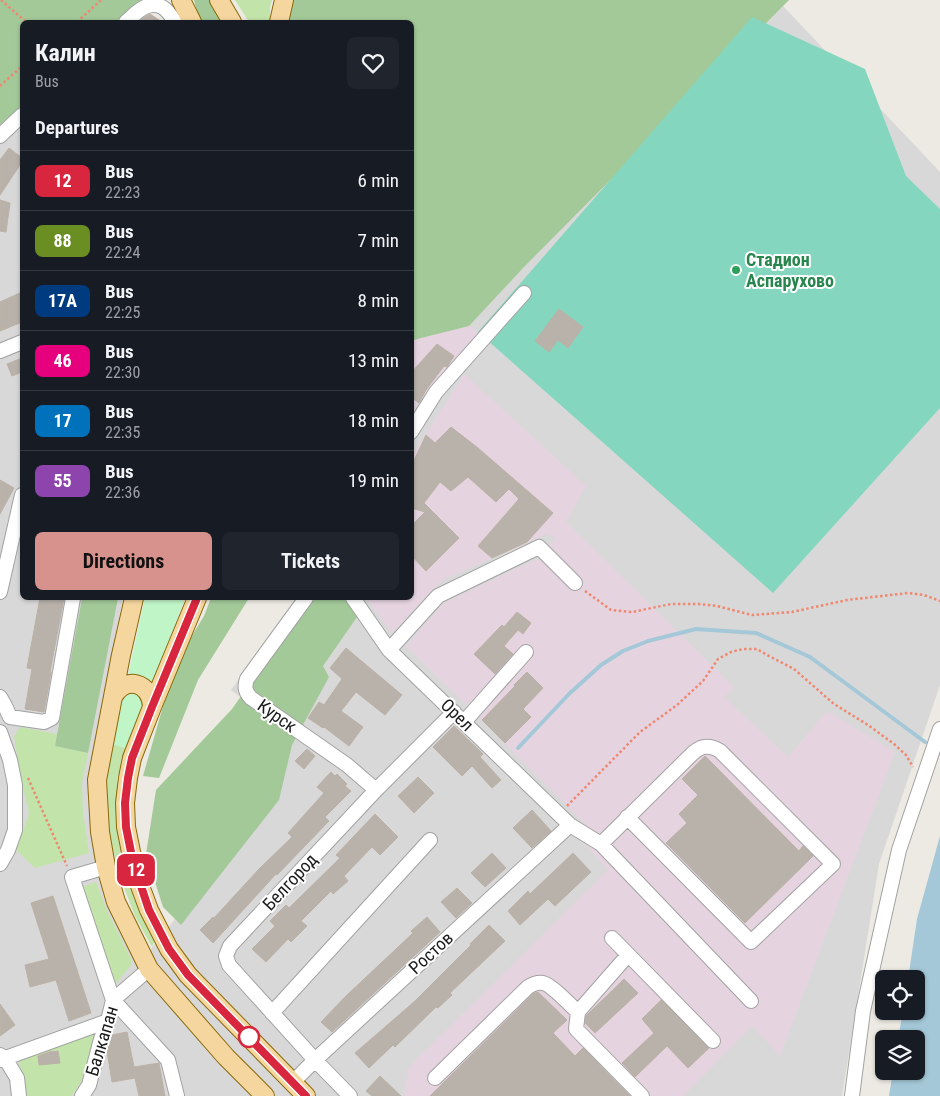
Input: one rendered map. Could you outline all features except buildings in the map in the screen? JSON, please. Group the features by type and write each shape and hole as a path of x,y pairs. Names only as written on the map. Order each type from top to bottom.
{"main road":[{"path":"180,0 191,20"},
{"path":"219,0 231,20"},
{"path":"279,20 284,0"},
{"path":"134,600 97,780 100,832 106,867 116,902 149,969 226,1056 265,1096"},
{"path":"196,600 132,758 125,803 126,827 131,852 149,910 169,949 188,975 306,1096"},
{"path":"113,697 121,686 136,684 147,691 152,707"}],"street":[{"path":"128,20 146,6 156,4 166,9 173,20"},
{"path":"0,136 20,117"},
{"path":"414,427 436,392 524,293"},
{"path":"0,351 20,343"},
{"path":"0,592 20,504"},
{"path":"389,650 438,596 539,548 575,583"},
{"path":"10,717 44,722 52,718 73,600"},
{"name":"Курск","path":"305,600 247,679 246,691 251,698 347,765 376,790"},
{"name":"Орел","path":"354,600 389,650 570,825 601,844 751,1001"},
{"name":"Белгород","path":"350,1096 229,965 226,956 230,946 376,790 459,717 526,652"},
{"path":"0,697 10,717"},
{"path":"0,864 8,850 15,830 15,785 10,760 0,731 10,717"},
{"path":"852,1096 863,1011 898,850 940,729"},
{"path":"601,844 627,817 693,752 709,746 720,751 832,864 751,942 627,817"},
{"name":"Ростов","path":"294,1082 315,1060 570,825"},
{"path":"272,1013 430,840"},
{"path":"106,867 72,877 113,1000 168,1060 176,1096"},
{"path":"612,938 712,1040"},
{"path":"628,955 578,1012 576,1029 642,1096"},
{"name":"Балкапан","path":"82,1096 89,1085 113,1000 149,969"},
{"path":"435,1078 532,984 547,984 578,1012"},
{"path":"19,1096 17,1078 2,1058 108,1020"}],"path":[{"path":"1,0 24,20"},
{"path":"78,20 101,0"},
{"path":"0,86 20,68"},
{"path":"575,583 611,610 632,612 671,604 699,604 717,606 752,615 792,612 847,600 908,593 924,595 940,601"},
{"path":"559,814 640,732 677,705 703,681 718,659 731,652 743,649 757,649 794,669 834,704 894,744 906,755 915,770 920,785"},
{"path":"24,770 72,877"}],"shaded area":[{"path":"783,6 940,172 940,685 879,864 842,1096 0,1096 0,125 20,107 20,600 123,600 89,777 94,834 138,965 273,797 291,736 231,690 297,600 414,600 414,332 466,317"},
{"path":"469,326 478,332 421,399 414,410 414,340"},
{"path":"464,374 586,486 566,522 734,687 724,697 788,757 827,711 895,752 780,1056 752,1026 683,1096 404,1096 409,1067 608,870 580,838 589,828 406,646 444,603 539,558 556,538 546,534 441,581 392,633 367,600 414,600 414,453"}],"green space":[{"path":"0,0 141,0 118,20 20,20 20,107 0,125"},
{"path":"194,0 211,0 220,20 199,20"},
{"path":"235,0 272,0 270,20 248,20"},
{"path":"293,0 789,0 524,267 469,326 414,340 414,20 288,20"},
{"name":"Стадион Аспарухово","path":"752,17 865,69 906,176 940,209 940,408 773,593 478,332"},
{"path":"82,600 118,600 88,753 55,746"},
{"path":"145,600 184,600 128,749 113,744"},
{"path":"210,600 248,600 198,680 159,778 143,776 166,696 184,649 204,616"},
{"path":"309,600 345,600 357,617 323,666 329,677 292,745 279,800 181,925 163,907 146,854 156,790 232,709"},
{"path":"20,727 57,734 55,746 88,753 82,783 83,813 89,853 35,868 16,850 29,814 14,736"},
{"path":"113,744 128,749 117,778 117,807 155,940 152,947 135,916 120,877 112,845 105,782"},
{"path":"96,882 107,911 131,959 131,965 113,987 79,888"},
{"path":"95,1033 81,1082 71,1096 26,1096 19,1061"}],"water":[{"path":"940,836 940,1096 889,1096 892,1080 925,1080 925,1030 900,1030 901,1020 925,1020 925,970 909,970 917,919"}],"waterway":[{"path":"518,748 569,694 601,665 623,651 648,641 696,629 756,633 810,657 925,742"}],"bus line":[{"name":"12","path":"196,600 132,758 125,803 126,827 131,852 149,910 169,949 188,975 306,1096"}],"place":[{"name":"Стадион Аспарухово","path":"736,270"}]}
